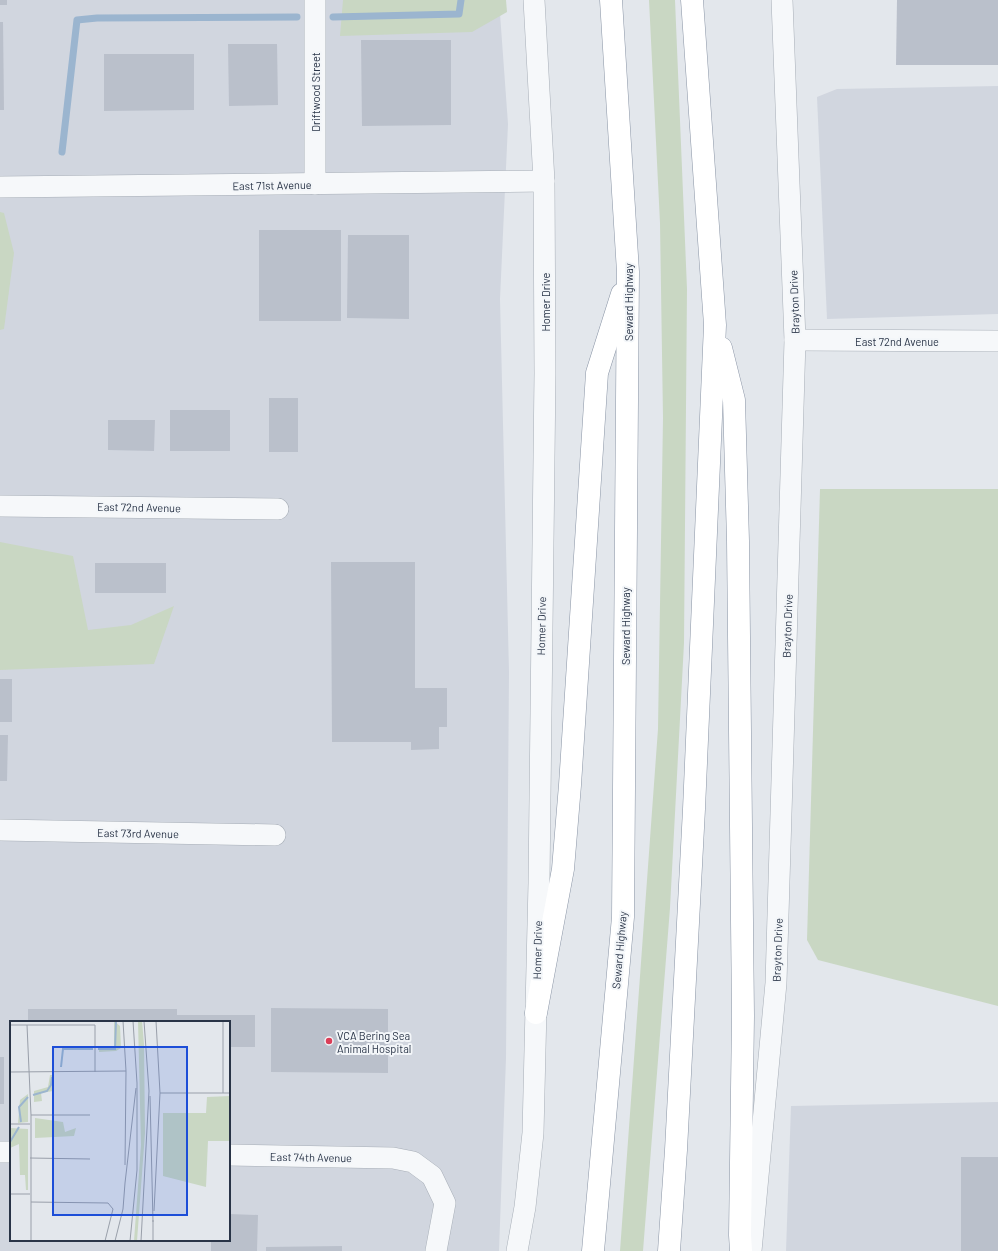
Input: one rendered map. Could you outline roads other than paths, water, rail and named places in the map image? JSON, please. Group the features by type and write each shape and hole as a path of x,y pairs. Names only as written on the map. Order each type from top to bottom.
{"highway":[{"name":"Seward Highway","path":"592,1251 623,917 628,272 611,0"},
{"path":"669,1251 676,1150 694,801 715,325 692,0"},
{"path":"536,1014 563,869 570,785 597,373 628,272"},
{"path":"715,325 734,400 738,541 743,1008 741,1251"}],"street":[{"name":"Driftwood Street","path":"315,0 315,184"},
{"name":"Homer Drive","path":"517,1251 525,1207 533,1133 545,373 544,181 534,0"},
{"name":"Brayton Drive","path":"751,1251 776,983 795,340 782,0"},
{"name":"East 71st Avenue","path":"0,187 544,181"},
{"name":"East 72nd Avenue","path":"795,340 998,341"},
{"name":"East 72nd Avenue","path":"0,506 278,509"},
{"name":"East 73rd Avenue","path":"0,830 275,836"},
{"name":"East 74th Avenue","path":"230,1155 393,1158 413,1162 432,1176 445,1203 436,1251"}],"waterway":[{"path":"333,17 459,14 461,0"},
{"path":"62,152 77,20 97,18 297,17"}],"place":[{"name":"VCA Bering Sea Animal Hospital","path":"329,1041"}]}
